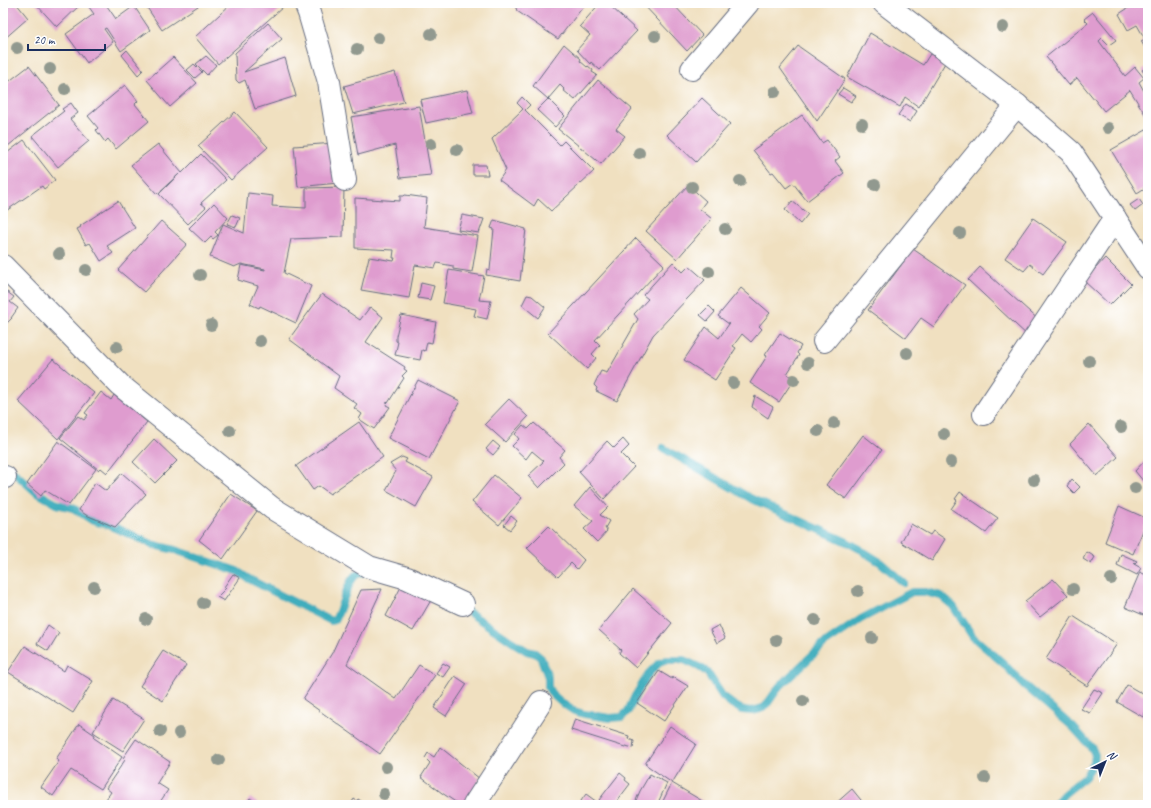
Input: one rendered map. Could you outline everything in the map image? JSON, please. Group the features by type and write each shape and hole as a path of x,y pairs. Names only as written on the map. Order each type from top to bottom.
{"street":[{"path":"305,3 329,82 345,180"},
{"path":"692,69 748,3"},
{"path":"891,5 1018,105 1071,152 1148,268"},
{"path":"824,341 1018,105"},
{"path":"984,414 1115,218"},
{"path":"3,266 120,384 272,508 369,567 407,578 463,604"},
{"path":"474,805 541,702"}],"building":[{"path":"3,3 16,3 28,18 3,40"},
{"path":"35,3 82,3 57,27"},
{"path":"86,3 110,3 107,6 116,19 134,6 150,30 121,51 106,28 104,29 113,42 87,63 66,34 94,14"},
{"path":"144,3 200,3 201,4 162,30"},
{"path":"232,3 279,3 283,7 218,64 195,37"},
{"path":"339,3 349,3 341,7"},
{"path":"517,3 586,3 558,39 517,11 515,5"},
{"path":"600,3 607,3 637,31 600,70 591,62 590,64 577,50 590,35 580,26"},
{"path":"642,3 672,3 702,35 687,51"},
{"path":"1136,3 1148,3 1148,46 1145,48 1141,41 1145,39 1137,25 1128,30 1119,14"},
{"path":"1093,12 1116,40 1109,45 1102,38 1099,41 1125,76 1135,67 1144,78 1139,82 1144,91 1148,88 1148,119 1130,90 1104,111 1077,78 1069,85 1046,57 1088,23 1084,19"},
{"path":"268,23 282,39 244,72 285,58 296,96 255,109 245,80 239,83 236,80 235,53"},
{"path":"870,33 923,65 930,54 945,63 919,107 905,97 900,107 847,77"},
{"path":"564,44 581,59 580,61 593,70 592,72 597,75 575,100 563,90 564,89 560,85 548,99 533,86"},
{"path":"798,46 845,79 817,121 780,68"},
{"path":"127,50 143,70 138,75 122,55"},
{"path":"206,56 216,65 207,75 196,64"},
{"path":"173,57 197,83 170,107 147,80"},
{"path":"194,64 202,72 195,78 187,70"},
{"path":"29,66 59,105 3,150 3,86"},
{"path":"1148,66 1148,79 1142,70"},
{"path":"395,72 404,102 353,114 344,86"},
{"path":"598,80 632,109 616,129 625,136 601,164 558,129"},
{"path":"125,85 138,101 135,104 149,121 116,149 108,139 105,142 96,130 98,128 88,116"},
{"path":"843,88 856,96 851,102 838,94"},
{"path":"467,90 473,113 426,123 420,100"},
{"path":"522,97 530,105 525,110 560,145 564,141 594,171 551,211 538,199 534,206 499,180 506,170 492,139 523,109 517,103"},
{"path":"702,98 730,124 696,162 667,135"},
{"path":"548,99 565,116 555,127 537,110"},
{"path":"71,103 78,113 70,119 89,141 58,167 32,136 64,111 62,109"},
{"path":"906,104 917,111 910,122 898,115"},
{"path":"419,106 431,175 400,178 395,145 358,155 351,117"},
{"path":"235,112 268,147 231,180 198,146"},
{"path":"802,115 822,143 827,140 840,157 835,161 844,173 807,201 793,183 786,188 773,172 771,173 753,150"},
{"path":"1148,129 1148,186 1137,193 1111,150"},
{"path":"24,140 55,180 44,189 42,186 3,213 3,156"},
{"path":"335,143 338,183 298,187 294,146"},
{"path":"158,144 182,173 201,154 226,180 201,203 206,207 188,224 159,194 179,174 157,194 131,165"},
{"path":"473,165 486,165 488,175 473,175"},
{"path":"688,185 706,201 700,209 712,219 677,259 646,231"},
{"path":"344,187 343,237 291,239 284,273 311,286 296,323 260,306 259,308 250,304 258,286 238,280 241,265 265,269 241,264 234,267 210,257 223,224 244,233 248,193 273,196 272,206 306,208 306,188"},
{"path":"405,195 427,198 424,227 478,236 472,272 453,269 453,266 437,263 435,268 415,265 409,298 361,290 369,257 394,261 395,258 393,258 394,250 355,248 355,198 400,201 400,196"},
{"path":"1139,199 1143,205 1135,211 1130,205"},
{"path":"118,201 135,228 107,246 113,253 101,261 90,243 86,245 77,229"},
{"path":"792,201 808,214 800,224 785,210"},
{"path":"214,203 228,218 215,232 218,235 213,239 211,237 205,243 189,228"},
{"path":"232,215 240,218 236,227 227,224"},
{"path":"462,215 484,219 479,233 458,230"},
{"path":"1033,218 1067,242 1043,274 1030,264 1024,271 1005,258"},
{"path":"494,220 526,229 520,281 486,275 487,269 490,270 494,229 491,228"},
{"path":"161,221 187,244 144,292 118,270"},
{"path":"636,238 664,265 595,340 600,345 592,354 596,358 587,369 548,333"},
{"path":"913,249 965,285 934,327 921,318 906,338 868,310"},
{"path":"1105,258 1131,284 1110,305 1084,281"},
{"path":"673,262 683,272 689,266 705,280 653,335 617,401 596,391 597,388 594,385 601,371 607,373 638,319 634,314 648,299 643,295"},
{"path":"980,267 1041,322 1030,338 968,280"},
{"path":"449,270 484,276 479,300 491,301 487,319 474,316 476,309 443,303"},
{"path":"421,283 434,286 430,300 418,298"},
{"path":"741,288 770,313 759,326 762,329 751,342 742,334 733,346 736,348 715,380 684,360 706,327 719,338 729,324 718,316"},
{"path":"3,289 14,297 10,302 18,308 12,318 3,327"},
{"path":"322,294 360,320 370,307 383,317 366,342 405,367 404,369 407,371 402,376 404,378 388,403 387,402 386,405 390,407 374,429 359,419 362,414 354,408 357,404 334,388 339,376 289,339"},
{"path":"527,295 532,296 545,307 538,318 522,305"},
{"path":"709,306 715,312 707,321 700,315"},
{"path":"401,315 436,322 432,343 427,342 425,351 422,350 420,360 395,355 398,342 396,341 396,336"},
{"path":"780,333 801,346 797,353 799,355 787,374 794,379 779,402 750,383 767,356 765,355"},
{"path":"53,359 94,393 58,439 18,401"},
{"path":"418,380 460,401 429,459 388,438"},
{"path":"101,392 111,400 114,395 147,422 107,473 101,468 99,470 60,438 78,416 84,420 88,415 85,413"},
{"path":"755,396 773,407 768,418 752,407"},
{"path":"509,399 528,417 505,442 485,424"},
{"path":"359,422 383,457 330,494 319,486 313,490 296,466"},
{"path":"534,423 565,450 559,457 564,463 539,488 528,476 544,461 532,451 526,459 512,446 519,439 515,434 523,425 528,429"},
{"path":"1089,424 1118,457 1097,476 1070,444"},
{"path":"863,435 882,450 846,499 826,485"},
{"path":"154,439 177,461 155,483 133,462"},
{"path":"623,439 629,446 621,454 634,467 604,499 579,472 607,441 614,448"},
{"path":"58,441 96,469 69,505 45,490 41,496 27,484"},
{"path":"493,441 500,447 493,455 486,449"},
{"path":"402,457 407,459 405,462 433,477 416,507 386,490 396,471 390,464"},
{"path":"1148,457 1148,487 1135,471"},
{"path":"122,473 146,494 115,527 86,515 79,510 95,483 106,491"},
{"path":"494,475 522,498 499,525 472,502"},
{"path":"1072,479 1080,487 1074,493 1067,486"},
{"path":"590,487 608,507 600,515 609,521 605,528 607,531 597,542 584,529 593,521 574,506"},
{"path":"960,492 998,518 986,533 951,509"},
{"path":"231,494 257,511 223,559 199,540"},
{"path":"1119,506 1148,519 1133,554 1105,542"},
{"path":"511,516 517,521 510,530 504,525"},
{"path":"911,524 930,535 933,531 945,539 932,561 901,542"},
{"path":"549,526 584,560 577,569 571,563 558,577 527,548"},
{"path":"1087,552 1095,557 1091,564 1083,559"},
{"path":"1121,554 1137,561 1134,564 1141,568 1137,575 1117,565"},
{"path":"1140,572 1148,576 1148,617 1125,607"},
{"path":"233,574 240,578 224,601 217,597 226,588 224,587"},
{"path":"1053,579 1068,595 1040,617 1025,601"},
{"path":"403,583 434,595 413,631 386,616"},
{"path":"382,589 347,664 396,699 419,665 435,675 380,754 303,699 332,653 361,590"},
{"path":"633,589 672,623 636,668 619,653 621,650 599,630"},
{"path":"1073,616 1117,644 1087,686 1046,659"},
{"path":"48,625 59,633 48,651 37,644"},
{"path":"719,625 725,638 717,643 710,630"},
{"path":"25,646 64,671 67,665 93,681 73,713 8,672"},
{"path":"163,651 186,665 163,701 140,686"},
{"path":"443,663 450,667 443,677 436,673"},
{"path":"659,671 688,686 664,721 637,703"},
{"path":"455,676 467,684 446,716 434,708"},
{"path":"1127,685 1148,697 1148,707 1143,717 1117,702"},
{"path":"1094,689 1103,693 1090,713 1081,709"},
{"path":"113,700 144,719 123,751 93,732"},
{"path":"575,719 629,736 628,739 634,741 633,748 625,747 571,730"},
{"path":"79,724 95,735 94,738 122,757 101,789 71,770 53,796 41,787 59,761 56,759"},
{"path":"670,726 696,744 672,783 645,764"},
{"path":"136,739 170,762 157,783 168,790 158,805 102,805 111,792 106,788 125,760 123,758"},
{"path":"440,747 480,779 464,805 460,805 421,777 430,763 425,758 428,753 434,757"},
{"path":"620,773 630,784 614,805 605,805 599,800"},
{"path":"650,774 667,783 657,805 634,805 640,791"},
{"path":"672,783 709,805 661,805"},
{"path":"852,789 865,805 834,805"},
{"path":"586,794 601,805 578,805"},
{"path":"250,798 260,805 245,805"},
{"path":"354,799 357,801 358,799 367,805 350,805"}],"waterway":[{"path":"663,448 750,498 860,549"},
{"path":"8,467 36,492 57,504 73,508 93,521 111,526 154,545 175,550 237,571 249,579 331,621 335,620 353,578 356,575 368,571"},
{"path":"864,552 880,562 904,583"},
{"path":"461,607 511,641 527,651 535,653 541,658 548,677 548,687 551,693 562,703 574,711 610,718 622,717 628,711 649,673 659,663 667,660 684,660 707,672 723,697 742,710 752,711 760,709 765,707 779,687 823,645 861,619 912,592 925,592 941,596 953,606 973,637 1002,662 1024,685 1073,727 1092,748 1095,755 1094,762 1085,777 1064,794 1054,805"}]}
